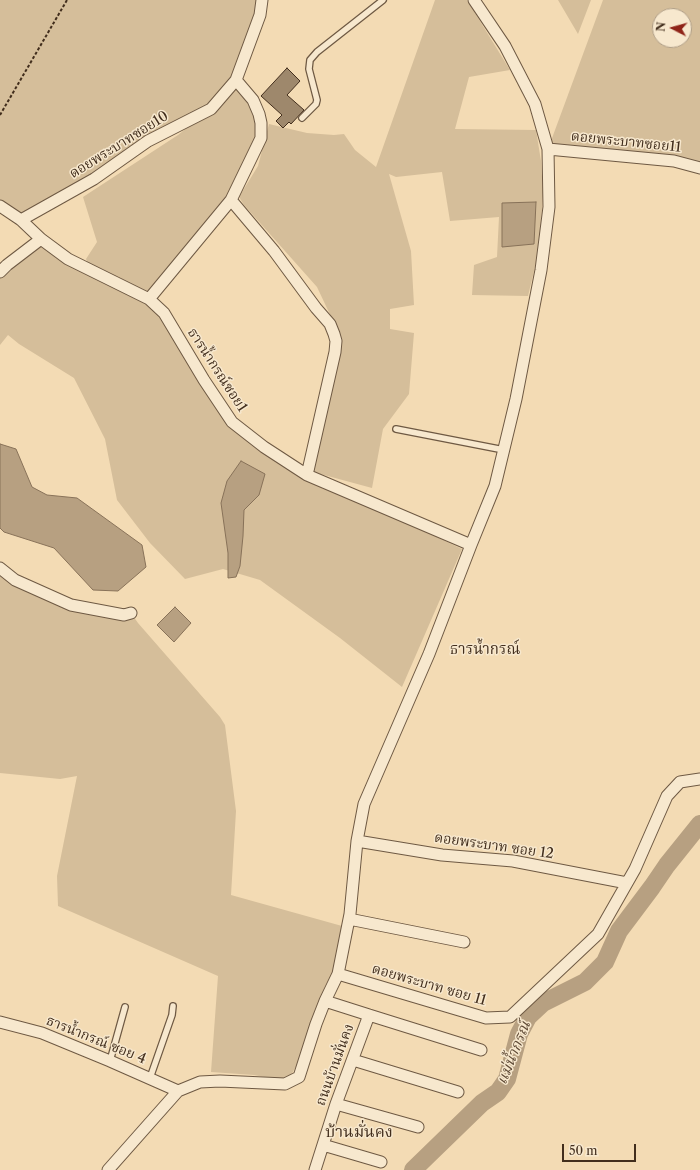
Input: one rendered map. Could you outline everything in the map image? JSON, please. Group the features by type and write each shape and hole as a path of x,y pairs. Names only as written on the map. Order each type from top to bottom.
{"street":[{"name":"ดอยพระบาทซอย10","path":"21,220 94,180 148,142 211,109 236,80 260,15 262,0"},
{"path":"108,1170 178,1091 200,1082 220,1081 285,1084 299,1077 316,1024 338,974 349,919 357,841 364,804 429,654 471,545 496,486 516,399 541,270 549,207 548,149 535,104 505,46 474,0"},
{"path":"149,298 231,200 261,138 262,130 259,114 253,100 236,80"},
{"name":"ดอยพระบาทซอย11","path":"548,149 674,161 700,168"},
{"path":"231,200 274,251 316,308 330,324 336,341 335,352 307,475"},
{"name":"ธารน้ำกรณ์ซอย1","path":"0,206 21,220 41,239 68,259 149,298 164,313 204,380 232,422 264,447 307,475 471,545"},
{"path":"0,272 41,239"},
{"path":"0,568 15,580 71,605 124,615 132,613"},
{"name":"ดอยพระบาท ซอย 11","path":"338,974 486,1018 510,1017 598,934 635,869 667,796 680,782 700,779"},
{"name":"ดอยพระบาท ซอย 12","path":"357,841 442,855 513,861 627,883"},
{"path":"349,919 464,942"},
{"name":"ถนนบ้านมั่นคง","path":"315,1170 336,1104 369,1015 325,1001"},
{"path":"369,1015 481,1050"},
{"name":"ธารน้ำกรณ์ ซอย 4","path":"0,1022 42,1033 178,1091"},
{"path":"353,1060 458,1092"},
{"path":"336,1104 418,1127"},
{"path":"323,1145 381,1162"}],"lane":[{"path":"302,118 316,104 317,100 309,69 310,60 317,52 383,0"},
{"path":"396,429 505,450"},
{"path":"150,1078 174,1006"},
{"path":"110,1061 125,1007"}],"path":[{"path":"0,115 67,0"}],"shaded area":[{"path":"0,0 262,0 236,79 253,100 262,131 231,200 149,299 232,422 307,475 462,549 402,687 340,638 260,580 223,569 185,579 150,543 117,500 105,439 74,378 19,344 8,335 0,345 0,272 41,239 90,269 86,259 97,242 83,197 178,135 209,110 21,220 0,201"},
{"path":"435,0 467,0 510,70 469,77 455,129 536,130 541,161 543,193 540,246 528,296 472,295 474,265 497,257 499,217 450,221 442,172 396,177 389,174 411,251 414,305 390,309 390,329 414,333 409,394 383,429 372,488 313,472 342,340 317,287 244,205 239,197 258,166 269,124 307,133 334,135 344,134 355,150 376,167"},
{"path":"558,0 591,0 578,34"},
{"path":"603,0 700,0 700,168 548,149"},
{"path":"536,202 534,244 502,247 502,203"},
{"path":"0,444 16,449 32,487 47,495 77,498 142,545 146,567 118,591 93,590 54,548 4,532 0,528"},
{"path":"241,461 265,474 259,495 244,510 240,566 236,577 228,578 228,553 221,503 227,481"},
{"path":"0,568 15,580 124,615 131,613 220,717 225,725 236,811 231,895 342,926 333,971 325,986 298,1063 291,1075 279,1080 254,1075 211,1072 218,976 58,906 57,876 77,776 60,779 0,773"},
{"path":"175,607 191,623 174,642 157,625"}],"building":[{"path":"287,68 300,81 287,95 304,110 291,124 289,122 283,128 276,121 282,115 261,96"}],"waterway":[{"name":"แม่น้ำกรณ์","path":"413,1170 482,1103 498,1092 507,1079 519,1034 528,1017 543,1003 585,982 605,962 619,931 667,865 700,824"}],"district":[{"name":"ธารน้ำกรณ์","path":"485,650"},
{"name":"บ้านมั่นคง","path":"359,1132"}]}
